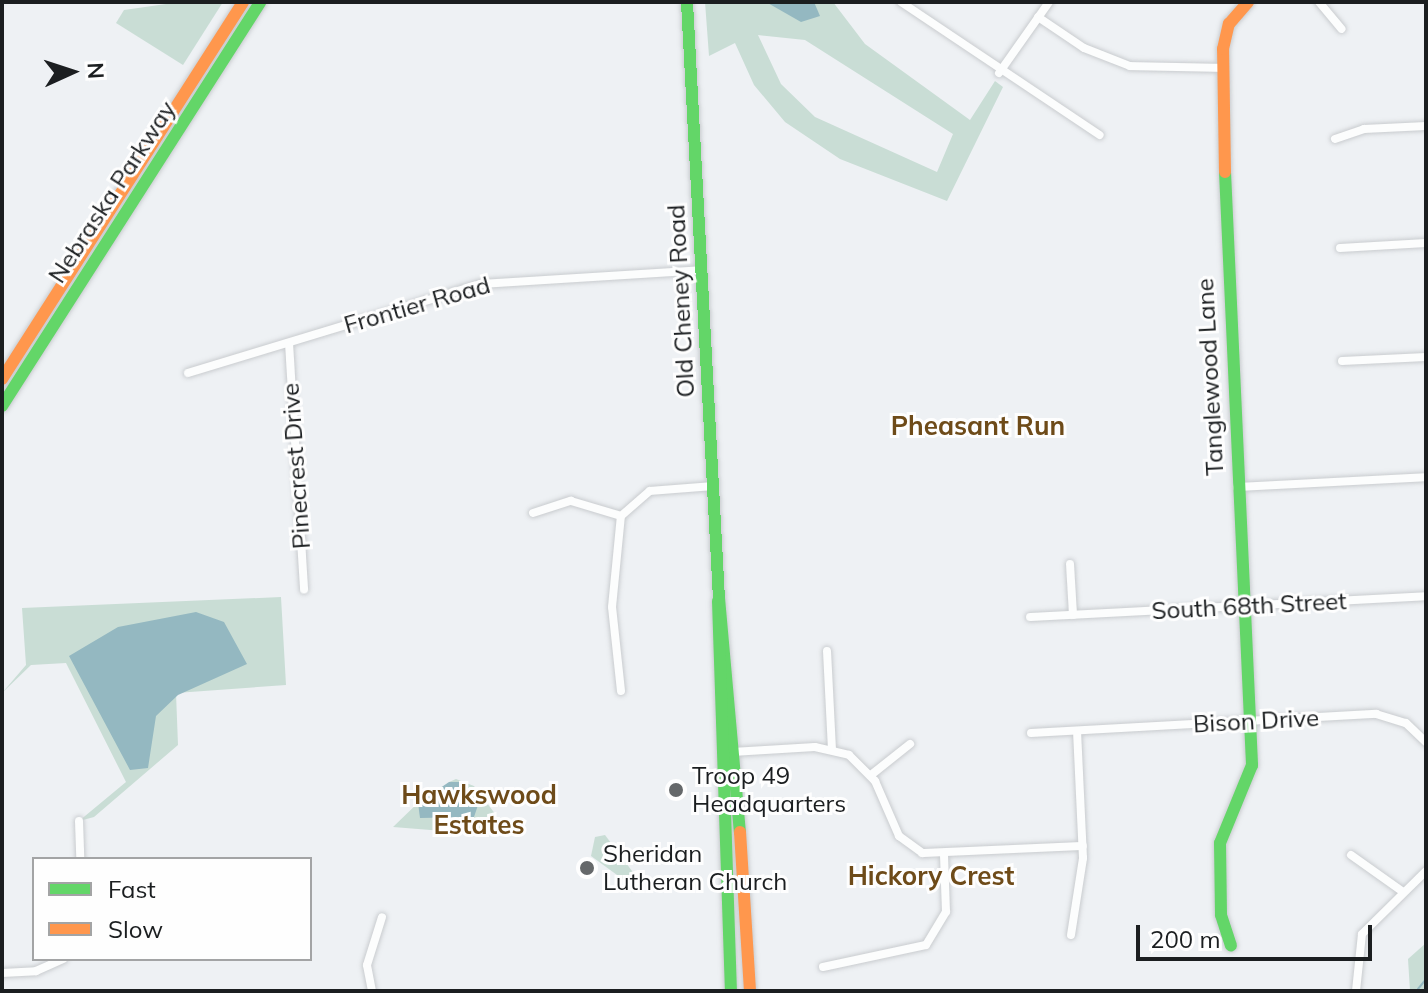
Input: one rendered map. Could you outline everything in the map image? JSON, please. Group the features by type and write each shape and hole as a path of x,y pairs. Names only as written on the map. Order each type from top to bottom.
{"main road":[{"name":"Nebraska Parkway","path":"2,379 243,2"},
{"name":"Nebraska Parkway","path":"2,406 260,2"},
{"name":"Old Cheney Road","path":"687,2 719,598 735,752 750,991"},
{"name":"Tanglewood Lane","path":"1231,945 1221,915 1220,843 1249,786 1249,722 1237,487 1223,68 1226,30 1248,2"},
{"name":"Old Cheney Road","path":"719,598 719,753 731,991"}],"street":[{"path":"901,2 999,73 1100,135"},
{"path":"999,73 1049,2"},
{"path":"1319,2 1342,29"},
{"path":"1038,17 1130,66 1223,68"},
{"path":"1335,139 1364,129 1426,126"},
{"path":"1340,248 1426,243"},
{"name":"Frontier Road","path":"188,373 481,284 701,270"},
{"name":"Pinecrest Drive","path":"289,343 304,590"},
{"path":"1342,361 1426,357"},
{"path":"1237,487 1426,477"},
{"path":"621,691 612,607 621,516 650,491 713,486"},
{"path":"533,513 571,501 621,516"},
{"path":"1070,564 1073,615"},
{"name":"South 68th Street","path":"1030,617 1426,596"},
{"path":"827,651 832,749"},
{"name":"Bison Drive","path":"1031,733 1376,714 1406,723 1426,742"},
{"path":"1071,935 1083,846 1077,731"},
{"path":"871,775 910,744"},
{"path":"719,753 832,749 871,775 905,844 944,854 1083,846"},
{"path":"79,821 80,857"},
{"path":"823,967 926,945 946,912 944,854"},
{"path":"1351,855 1403,892"},
{"path":"1356,991 1358,943 1426,871"},
{"path":"372,991 367,965 382,917"},
{"path":"2,973 36,971 58,961"}],"green space":[{"path":"180,2 223,2 183,65 116,23 124,10"},
{"path":"705,2 833,2 865,44 970,120 995,81 1003,87 947,201 840,159 785,122 754,85 735,43 709,56","holes":["758,35 805,40 953,134 937,172 815,117 781,84"]},
{"path":"281,597 286,685 176,693 178,745 94,817 79,821 126,782 66,663 31,665 2,693 26,665 22,608"},
{"path":"456,779 474,786 496,815 493,835 393,827 423,798 418,803 436,822 470,819 476,803 464,786 449,782"},
{"path":"605,835 635,875 628,883 591,856 595,837"},
{"path":"1426,943 1426,991 1410,991 1408,959"}],"water":[{"path":"766,2 814,2 820,16 801,22"},
{"path":"196,612 224,622 247,664 178,695 156,716 148,768 130,770 69,656 118,627"},
{"path":"449,782 460,782 478,805 474,817 420,818 418,803"}],"waterway":[{"path":"1418,989 1426,979"}],"traffic: fast":[{"path":"2,406 260,2"},
{"path":"687,2 719,598 740,832"},
{"path":"1225,172 1252,765 1220,843 1221,915 1231,945"},
{"path":"718,601 731,991"}],"traffic: slow":[{"path":"2,379 243,2"},
{"path":"1225,172 1223,49 1229,24 1248,2"},
{"path":"740,832 750,991"}],"place":[{"name":"Troop 49 Headquarters","path":"676,790"},
{"name":"Sheridan Lutheran Church","path":"587,868"}],"district":[{"name":"Pheasant Run","path":"978,426"},
{"name":"Hawkswood Estates","path":"479,810"},
{"name":"Hickory Crest","path":"931,876"}]}
